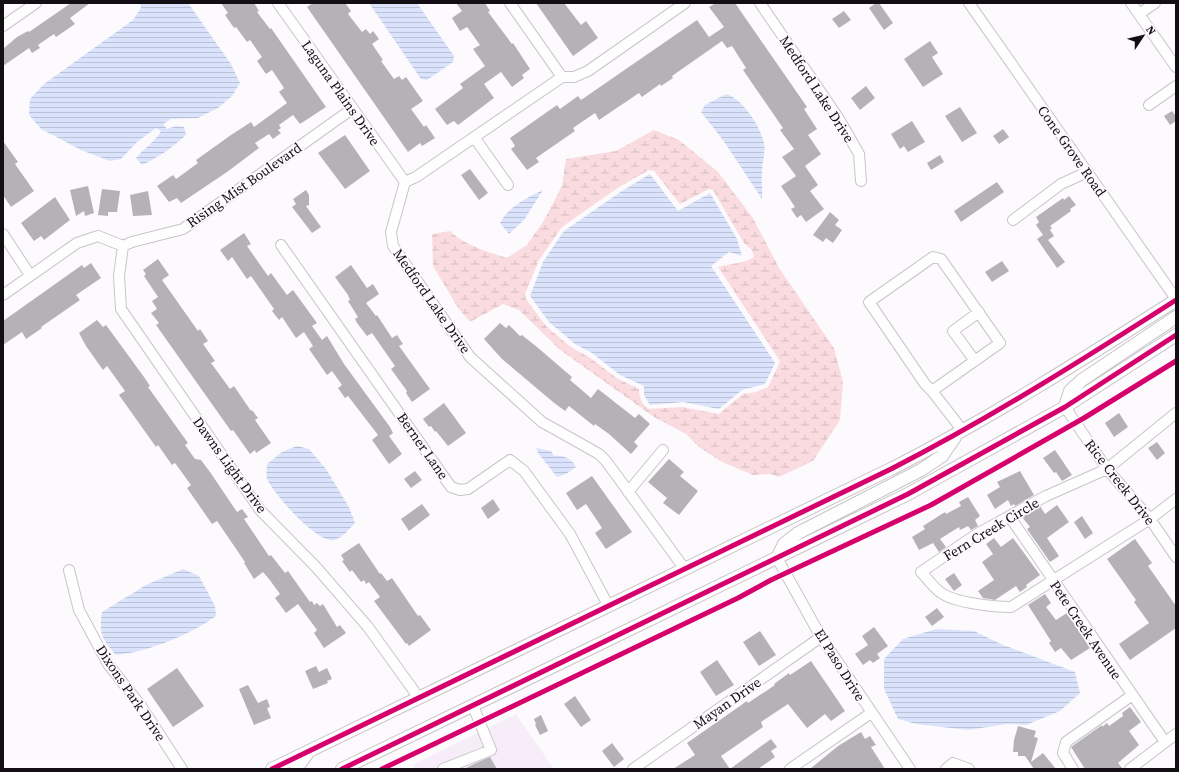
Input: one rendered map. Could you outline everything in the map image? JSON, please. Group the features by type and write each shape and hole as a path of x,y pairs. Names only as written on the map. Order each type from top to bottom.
{"main road":[{"path":"272,769 684,568 886,472 960,433 1050,381 1176,300"},
{"path":"1065,407 1070,391 1082,380 1176,317"},
{"path":"342,769 908,494 1065,407 1176,335"},
{"path":"777,558 784,544 798,533 921,470 942,456 960,433"},
{"path":"296,769 309,751"}],"street":[{"path":"3,26 36,3"},
{"name":"Laguna Plains Drive","path":"278,3 405,182"},
{"path":"510,3 562,77"},
{"path":"405,182 416,177 562,77 574,77 588,71 685,3"},
{"name":"Medford Lake Drive","path":"760,3 839,119 859,154 861,180"},
{"name":"Cone Grove Road","path":"969,3 1176,300"},
{"path":"1131,3 1176,67"},
{"path":"1139,14 1155,3"},
{"path":"1149,105 1176,86"},
{"name":"Rising Mist Boulevard","path":"123,246 132,242 183,229 352,109"},
{"path":"474,137 508,185"},
{"path":"1013,220 1060,184 1087,172"},
{"name":"Medford Lake Drive","path":"405,182 391,232 393,246 464,349 486,373 542,422 599,454 606,460 684,568"},
{"path":"3,234 30,275"},
{"path":"3,295 76,243 98,236 123,246"},
{"name":"Berner Lane","path":"281,245 451,487 460,490 468,489 510,460 524,471 570,534 608,605"},
{"name":"Dawns Light Drive","path":"123,246 119,276 121,309 260,510 316,567 368,627 419,698"},
{"path":"932,391 1000,343 941,259 933,257 869,302 960,433"},
{"path":"975,361 953,331 979,312"},
{"name":"Rice Creek Drive","path":"1065,407 1108,469 1150,519 1176,557"},
{"name":"Fern Creek Circle","path":"1176,413 1108,469 1046,496 977,534 921,572 942,594 997,607 1011,607 1150,519 1176,499"},
{"path":"628,492 663,450"},
{"name":"Pete Creek Avenue","path":"1010,517 1131,696 1165,742"},
{"name":"El Paso Drive","path":"777,558 821,637 910,769"},
{"name":"Dixons Park Drive","path":"69,570 79,610 108,664 141,706 182,769"},
{"name":"Mayan Drive","path":"633,769 821,637"},
{"path":"1073,769 1063,753 1066,742 1131,696"},
{"path":"442,769 492,750 473,706"},
{"path":"790,769 871,713"},
{"path":"1130,769 1176,734"},
{"path":"946,769 953,764 969,769"}],"shaded area":[{"path":"516,714 554,769 415,769 412,765"}],"green space":[{"path":"654,130 679,140 718,172 753,218 779,268 834,348 843,382 840,420 813,461 779,477 770,474 753,475 722,462 699,447 686,434 654,417 559,349 519,310 503,304 470,322 458,308 433,266 432,234 450,231 469,244 484,251 507,258 527,245 543,222 562,186 566,159 616,151","holes":["649,170 654,171 680,204 709,189 713,190 744,243 752,250 754,257 746,261 718,267 780,361 768,387 756,392 743,394 719,414 682,407 649,409 641,400 639,389 618,379 589,357 572,348 546,326 526,299 525,294 539,260 562,227 619,187"]}],"water":[{"path":"140,3 188,3 231,64 240,83 232,96 218,108 198,118 171,119 163,124 167,129 176,126 184,127 186,135 165,152 142,165 136,158 159,135 161,131 156,128 137,142 121,159 110,161 81,150 41,129 29,115 30,99 44,84 133,20 141,8"},
{"path":"369,3 417,3 454,56 453,62 427,80 421,79"},
{"path":"726,94 738,101 750,114 762,136 765,150 762,168 762,199 723,140 701,112 705,105"},
{"path":"650,174 678,211 710,193 737,239 742,256 729,252 711,266 775,363 765,384 742,390 719,409 683,402 650,405 644,395 644,386 620,375 592,353 575,344 549,322 530,296 543,262 564,231 622,191"},
{"path":"543,190 524,220 509,234 500,223 504,217 513,207"},
{"path":"297,446 309,449 326,469 349,507 355,523 346,533 337,539 326,539 307,526 287,506 267,479 267,464 282,452"},
{"path":"536,448 551,451 554,456 567,458 572,461 576,467 566,474 557,477 538,453"},
{"path":"183,569 199,576 215,606 216,616 194,630 168,642 141,650 116,655 104,640 102,635 102,612 146,585"},
{"path":"936,629 974,631 1001,644 1075,672 1080,693 1060,711 1026,725 1007,724 968,730 916,724 898,719 884,689 884,659 903,639"}],"building":[{"path":"71,3 90,3 70,18 75,24 56,37 54,34 38,45 40,48 32,53 29,48 3,66 3,49 17,37 28,31 29,32"},
{"path":"221,3 254,3 259,11 257,12 270,29 271,28 326,107 300,124 293,115 279,125 281,128 278,130 281,133 273,139 269,134 255,143 259,148 227,172 181,203 177,198 169,202 157,186 173,175 176,179 198,163 196,160 231,135 251,122 254,127 287,103 279,92 284,88 272,70 266,74 257,61 262,57 250,40 247,42 236,27 234,28 225,15 228,13"},
{"path":"313,3 345,3 351,11 348,14 362,32 366,29 370,34 373,31 379,39 372,44 383,60 381,61 394,79 399,76 402,80 406,77 423,101 411,109 424,127 426,125 435,138 422,146 420,143 408,152 307,7"},
{"path":"456,3 485,3 490,11 488,12 512,44 513,43 530,69 522,75 524,78 512,87 501,72 484,84 494,98 458,125 454,121 447,125 435,109 463,88 460,84 485,66 473,49 480,45 467,27 460,31 452,18 462,11"},
{"path":"536,3 564,3 581,25 586,21 598,38 573,56"},
{"path":"716,3 735,3 807,107 804,109 817,129 808,135 821,154 805,166 818,185 810,191 824,209 806,222 801,215 797,218 791,209 795,207 781,186 796,176 782,157 794,149 780,130 783,128 743,70 746,68 732,46 727,48 722,41 672,76 673,78 661,86 660,84 642,97 639,93 599,120 595,113 573,128 575,131 536,158 539,162 527,170 511,149 515,146 510,138 557,105 560,109 578,96 581,100 697,20 709,37 724,27 709,7"},
{"path":"876,3 879,3 893,23 884,30 869,8"},
{"path":"844,11 851,20 839,28 832,19"},
{"path":"930,41 938,53 932,57 943,74 923,87 904,59"},
{"path":"866,86 875,98 860,110 851,98"},
{"path":"960,107 977,133 962,142 945,116"},
{"path":"1172,111 1176,116 1176,121 1170,125 1164,116"},
{"path":"912,121 925,142 908,152 904,146 900,149 891,134"},
{"path":"1003,129 1009,137 999,144 993,136"},
{"path":"345,135 370,171 345,189 318,153"},
{"path":"3,141 18,162 15,164 34,191 11,207 3,195"},
{"path":"940,155 944,162 931,170 927,163"},
{"path":"470,169 488,193 479,200 461,175"},
{"path":"997,182 1004,192 961,222 954,211"},
{"path":"88,186 94,213 85,216 84,211 76,216 70,190"},
{"path":"102,189 120,191 117,212 108,212 108,216 98,215"},
{"path":"306,190 309,195 309,205 306,206 321,227 312,233 292,207 296,204 293,199"},
{"path":"148,191 152,215 133,216 130,195"},
{"path":"1069,196 1076,205 1070,209 1071,211 1050,226 1052,228 1050,230 1054,236 1048,240 1065,262 1057,268 1037,239 1043,235 1036,225 1039,222 1036,217 1063,198 1064,200"},
{"path":"55,197 70,220 44,240 41,236 34,241 21,223"},
{"path":"830,212 839,220 835,225 842,230 833,243 826,238 823,242 813,235"},
{"path":"244,233 251,244 247,246 268,276 271,273 287,295 293,290 317,323 312,326 322,340 327,336 344,364 390,427 393,433 389,436 402,454 389,464 372,440 378,435 348,396 345,398 338,388 342,385 332,371 327,375 309,349 313,346 304,332 296,338 282,317 279,320 272,311 274,309 251,276 247,279 232,257 228,261 220,250"},
{"path":"158,259 169,275 162,280 198,331 200,329 208,341 203,344 215,361 211,363 230,389 234,386 251,411 252,410 258,418 255,420 271,443 256,453 255,450 250,454 233,430 231,431 156,325 159,323 151,313 157,309 152,301 158,297 144,276 146,274 143,270"},
{"path":"1002,261 1009,271 992,282 985,272"},
{"path":"91,263 101,278 76,295 80,300 26,339 22,332 3,345 3,321 82,265 84,268"},
{"path":"351,265 367,288 373,284 379,294 366,303 376,316 377,315 392,338 397,335 403,344 399,346 430,389 412,402 406,393 407,391 391,369 395,366 372,333 367,336 357,323 355,319 358,317 348,301 350,300 348,295 335,277"},
{"path":"97,320 103,327 106,325 144,377 150,386 148,387 188,443 185,445 195,459 201,460 237,512 242,509 248,517 244,519 269,556 271,555 285,573 288,571 310,602 312,601 314,605 317,603 320,606 323,604 337,627 340,625 346,633 324,648 314,633 317,630 298,604 286,613 275,598 280,594 263,572 254,579 244,563 245,562 217,521 212,524 187,488 191,485 175,463 172,465 158,445 156,447 119,395 125,391 107,366 103,370 86,346 79,333"},
{"path":"500,323 506,328 509,325 520,336 522,335 537,347 572,377 570,380 591,398 598,389 635,418 639,414 650,424 634,442 638,446 631,454 609,434 595,424 594,426 569,406 565,411 502,359 484,339"},
{"path":"444,403 466,433 448,446 436,431 435,432 431,426 429,427 423,419"},
{"path":"1119,413 1128,427 1114,437 1105,423"},
{"path":"1157,442 1165,453 1157,460 1148,448"},
{"path":"1055,450 1072,475 1062,481 1043,458"},
{"path":"669,459 684,472 680,476 698,491 679,515 663,503 667,498 648,482"},
{"path":"415,471 422,480 411,488 404,479"},
{"path":"1020,471 1034,495 1015,506 1014,504 1011,506 1008,500 995,509 987,495 1000,487 997,482"},
{"path":"592,476 632,532 606,549 595,533 602,528 586,504 577,510 566,493"},
{"path":"968,497 980,516 975,520 978,526 971,530 968,526 960,530 959,527 940,539 946,547 939,552 933,543 919,550 912,537 925,529 923,526 945,512 946,514 961,506 959,502"},
{"path":"493,499 500,510 488,519 481,508"},
{"path":"422,504 430,515 409,531 401,519"},
{"path":"1057,505 1069,522 1047,538 1059,556 1050,562 1027,529 1030,527 1022,517 1040,506 1045,514"},
{"path":"1082,516 1093,533 1085,539 1074,522"},
{"path":"994,538 1001,547 1013,538 1040,575 1026,585 1027,587 1020,592 1016,586 995,600 983,598 978,591 994,580 982,562 993,554 986,544"},
{"path":"1135,539 1152,563 1148,566 1176,606 1176,628 1130,660 1119,644 1149,623 1134,602 1136,600 1107,559"},
{"path":"359,543 380,574 381,573 387,581 392,578 418,616 420,615 431,630 409,646 374,601 380,597 369,582 366,584 364,580 361,582 352,570 350,572 342,561 344,560 341,555"},
{"path":"954,573 962,585 954,591 945,579"},
{"path":"1045,594 1051,603 1046,607 1056,620 1067,613 1090,648 1071,660 1061,648 1055,652 1049,643 1051,641 1028,605"},
{"path":"937,608 944,617 932,626 925,617"},
{"path":"874,627 888,646 877,654 880,658 873,663 870,660 863,665 855,654 868,645 862,636"},
{"path":"760,631 776,655 759,666 743,642"},
{"path":"717,660 734,685 716,696 700,672"},
{"path":"811,661 845,711 831,721 825,714 807,728 788,704 761,722 763,727 721,756 730,769 673,769 695,755 687,743 747,701 748,703 775,685 774,684 789,673 790,675"},
{"path":"316,666 319,672 327,668 332,679 327,681 328,683 313,689 305,671"},
{"path":"177,668 204,706 173,727 147,689"},
{"path":"248,685 258,703 267,699 270,707 267,708 271,718 254,725 239,689"},
{"path":"575,696 591,720 581,727 564,704"},
{"path":"1130,707 1141,722 1129,731 1139,745 1118,763 1123,769 1085,769 1071,747 1102,725 1102,727 1107,723 1109,726 1123,716 1122,713"},
{"path":"541,715 548,731 540,735 534,719"},
{"path":"1018,726 1036,731 1034,737 1038,738 1031,762 1043,753 1056,769 1034,769 1025,756 1018,756 1018,752 1013,752 1014,740"},
{"path":"861,732 865,739 870,736 876,745 871,747 885,769 810,769 838,746"},
{"path":"771,739 777,747 771,751 775,757 758,769 730,769"},
{"path":"612,743 624,759 614,767 602,751"},
{"path":"490,757 497,769 464,769 476,763"}],"cycle path":[{"path":"272,769 930,449 1071,366 1176,300"},
{"path":"342,769 908,494 1065,407 1176,335"},
{"path":"382,769 738,598 771,580 931,505 1084,418 1176,361"}]}
